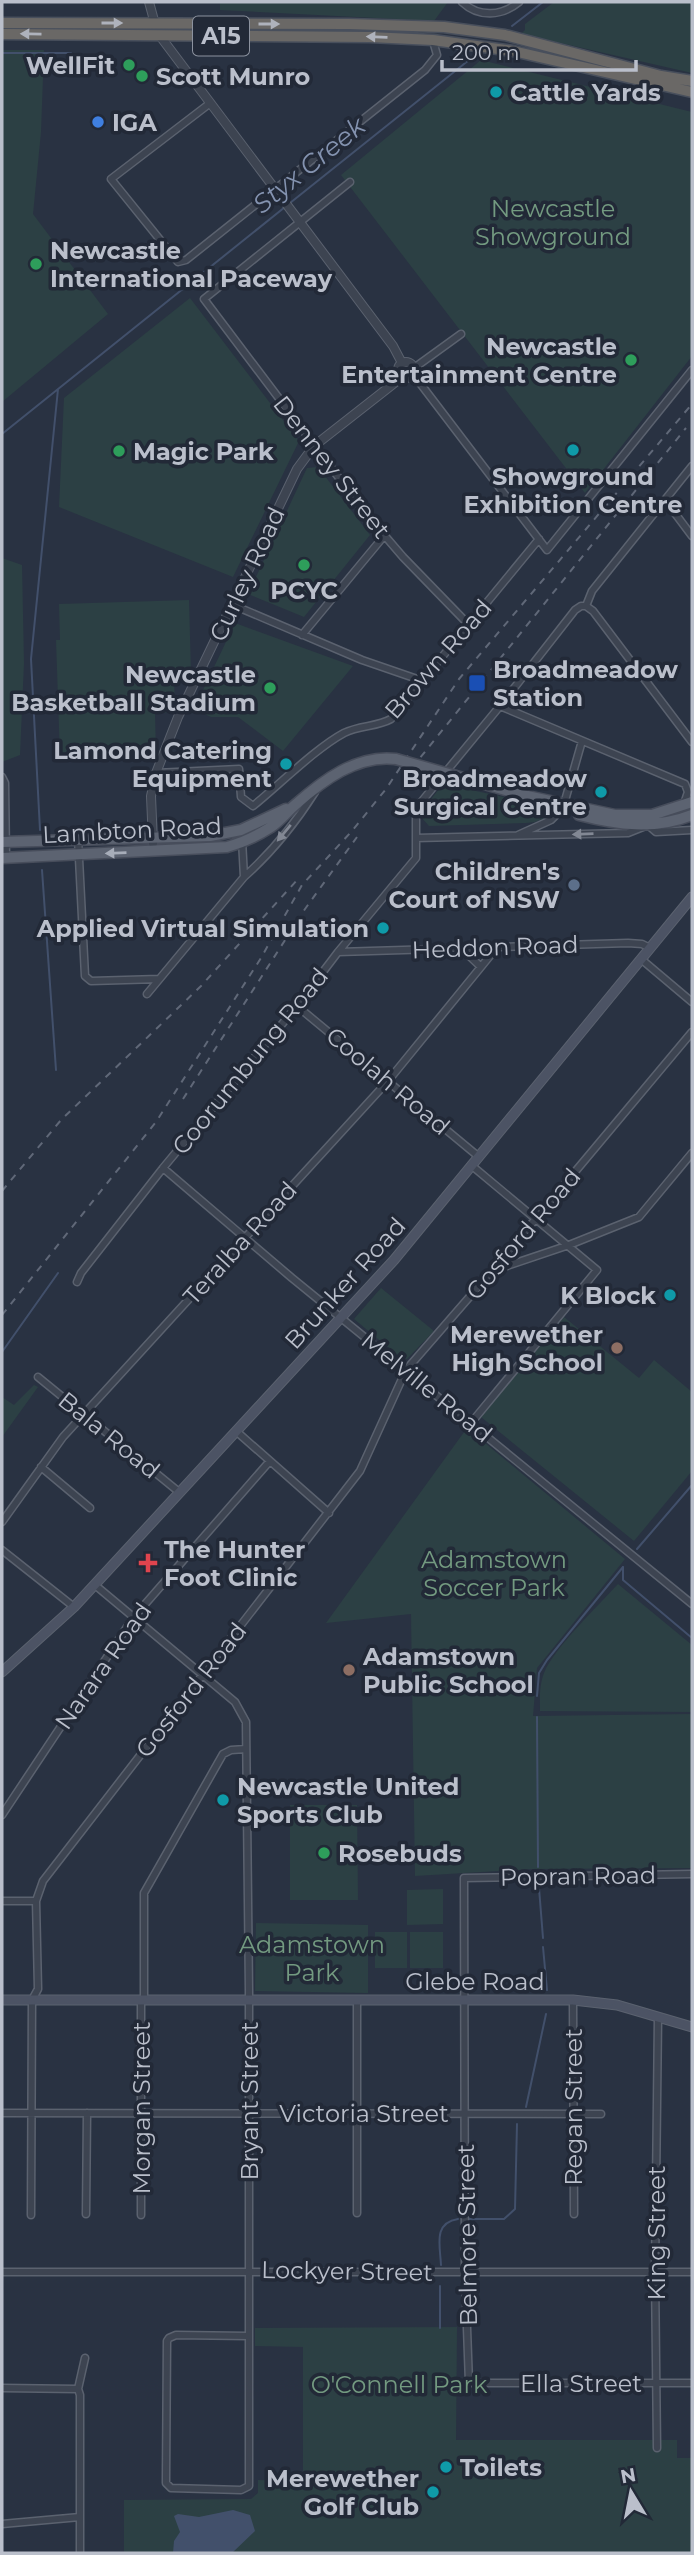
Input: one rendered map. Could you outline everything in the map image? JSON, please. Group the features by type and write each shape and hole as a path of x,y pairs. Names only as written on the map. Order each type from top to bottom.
{"highway":[{"name":"A15","path":"2,23 349,24 444,27 511,36 661,76 692,81"},
{"path":"155,24 160,36"},
{"name":"A15","path":"2,34 370,37 433,40 508,50 692,92"},
{"path":"508,50 511,36"}],"main road":[{"name":"Lambton Road","path":"4,858 211,849 243,842 272,826 319,786 344,769 383,758 396,759 527,796 608,822 648,825 676,821 692,815"},
{"name":"Lambton Road","path":"562,807 635,816 661,814 688,804"},
{"name":"Lambton Road","path":"4,842 211,836 241,830 295,805"},
{"name":"Brunker Road","path":"2,1672 74,1607 394,1260 692,897"},
{"name":"Glebe Road","path":"2,2000 573,2000 617,2005 692,2028"}],"street":[{"path":"149,2 155,24"},
{"path":"462,2 469,8 494,14 519,2"},
{"path":"160,36 393,346 402,363"},
{"path":"209,104 111,178 178,262 186,260 276,193 425,70 437,55 433,40"},
{"path":"299,222 350,182"},
{"name":"Denney Street","path":"299,222 204,299 384,536 469,625"},
{"path":"402,363 398,370 402,377 407,378 461,334"},
{"path":"402,363 408,362 547,550 692,370"},
{"name":"Curley Road","path":"153,852 151,796 156,773 178,717 297,469 314,446 402,377"},
{"name":"Coorumbung Road","path":"76,1282 163,1168 416,858 416,815 420,803 575,610 586,606 592,592 692,466"},
{"path":"665,500 692,536"},
{"path":"302,635 384,536"},
{"name":"Brown Road","path":"156,773 239,769 241,797 253,806 338,737 357,728 383,724 391,719 539,539"},
{"path":"233,605 362,660 424,681"},
{"path":"586,606 593,611 692,742"},
{"path":"500,706 685,784 688,804"},
{"path":"562,807 582,741"},
{"path":"2,777 5,783 4,858"},
{"path":"147,994 244,877 256,867 319,786"},
{"name":"Lambton Road","path":"517,836 551,820 562,807"},
{"name":"Lambton Road","path":"416,838 628,833 648,825 656,832 692,830"},
{"path":"241,830 244,877"},
{"path":"78,839 84,971 88,979 159,979"},
{"name":"Heddon Road","path":"338,951 628,943 642,944 650,948"},
{"name":"Teralba Road","path":"2,1522 63,1437 388,1081 498,946"},
{"path":"460,948 481,966"},
{"path":"641,960 692,1002"},
{"name":"Coolah Road","path":"297,1006 479,1157"},
{"name":"Gosford Road","path":"32,2215 32,2000 38,1989 36,1901 43,1881 360,1471 406,1370 692,1032"},
{"path":"492,1271 569,1245 639,1217 692,1153"},
{"path":"471,1165 597,1270 471,1423"},
{"name":"Melville Road","path":"163,1168 244,1238 692,1604"},
{"name":"Bala Road","path":"38,1377 179,1492"},
{"path":"236,1431 329,1513"},
{"name":"Narara Road","path":"2,1815 133,1618 269,1462"},
{"path":"41,1467 90,1508"},
{"path":"2,1550 74,1607"},
{"path":"94,1585 202,1675"},
{"name":"Bryant Street","path":"202,1675 235,1702 245,1717 249,2000 249,2486 241,2490 168,2487 166,2344 169,2338 248,2336"},
{"name":"Morgan Street","path":"141,2215 144,1893 223,1755 231,1749 246,1749"},
{"name":"Popran Road","path":"464,1878 692,1874"},
{"name":"Belmore Street","path":"464,1878 465,2273 470,2382"},
{"path":"2,1901 36,1901"},
{"name":"Regan Street","path":"573,2000 573,2214"},
{"path":"357,2001 357,2213"},
{"name":"King Street","path":"657,2448 655,2272 658,2018"},
{"name":"Victoria Street","path":"2,2113 601,2114"},
{"path":"86,2214 87,2113"},
{"name":"Lockyer Street","path":"2,2272 692,2272"},
{"path":"80,2553 78,2389 85,2358"},
{"name":"Ella Street","path":"470,2382 692,2383"},
{"path":"2,2388 78,2389"},
{"path":"2,2524 80,2517"}],"green space":[{"path":"220,2 448,2 434,21 220,10"},
{"path":"554,2 692,2 692,73 521,34 525,30 525,24"},
{"name":"Newcastle International Paceway","path":"2,50 44,50 41,132 33,214 108,314 2,402"},
{"name":"Newcastle Showground","path":"481,60 692,112 692,356 585,493 341,175"},
{"path":"190,298 299,441 233,577 59,507 64,398"},
{"name":"PCYC","path":"318,467 370,535 304,617 248,594 307,468"},
{"path":"2,558 22,565 24,663 20,755 2,762"},
{"path":"189,600 191,673 174,674 175,712 155,713 156,754 60,757 56,640 60,640 59,604"},
{"name":"Newcastle Basketball Stadium","path":"235,623 353,666 283,751 238,717 211,717 194,709"},
{"path":"443,784 528,802 551,811 551,815 526,823 429,826 422,818 424,808"},
{"path":"381,1288 434,1331 407,1359 401,1358 354,1319"},
{"path":"564,1317 639,1378 654,1360 692,1392 692,1471 634,1541 481,1417"},
{"path":"34,1385 38,1387 2,1437 2,1397 14,1405"},
{"name":"Adamstown Soccer Park","path":"467,1428 625,1559 537,1668 533,1716 692,1714 692,1868 533,1869 415,1876 411,1614 326,1623"},
{"path":"618,1584 692,1645 692,1712 540,1711 541,1683 549,1663"},
{"name":"Rosebuds","path":"290,1805 357,1805 358,1900 290,1900"},
{"path":"443,1889 443,1924 407,1925 407,1890"},
{"name":"Adamstown Park","path":"256,1923 368,1925 368,1993 255,1991"},
{"path":"375,1932 407,1932 407,1968 375,1968"},
{"path":"410,1932 443,1932 443,1968 410,1968"},
{"name":"O'Connell Park","path":"457,2327 456,2440 677,2440 677,2458 692,2458 692,2553 124,2553 124,2500 251,2499 258,2493 258,2480 303,2481 303,2347 255,2346 255,2328"}],"water":[{"path":"233,2510 250,2515 255,2531 232,2553 173,2553 174,2541 180,2532 174,2516 178,2514 199,2517"}],"waterway":[{"name":"Styx Creek","path":"512,26 543,2"},
{"path":"2,53 71,53"},
{"name":"Styx Creek","path":"290,203 474,56"},
{"name":"Styx Creek","path":"2,434 285,207"},
{"path":"40,830 31,659 58,389"},
{"path":"42,870 56,1070"},
{"path":"2,1352 58,1273"},
{"path":"637,1549 692,1485"},
{"path":"623,1567 623,1580 692,1638"},
{"path":"537,1696 539,1673 547,1660 623,1567"},
{"path":"537,1717 538,1867"},
{"path":"539,1888 543,1938"},
{"path":"543,1947 547,1990"},
{"path":"526,2107 546,2014"},
{"path":"469,2219 504,2219 515,2209 517,2124"},
{"path":"441,2265 441,2230 450,2221 458,2219"},
{"path":"440,2286 440,2328"}],"railway":[{"path":"2,1315 156,1122 261,958 302,885 386,789 459,679 692,404"},
{"path":"403,779 686,428"},
{"path":"183,1099 305,909 357,837"},
{"path":"2,1191 61,1120 201,986 298,879"}],"place":[{"name":"WellFit","path":"129,65"},
{"name":"Scott Munro","path":"142,76"},
{"name":"Cattle Yards","path":"496,92"},
{"name":"IGA","path":"98,122"},
{"name":"Newcastle International Paceway","path":"36,264"},
{"name":"Newcastle Entertainment Centre","path":"631,360"},
{"name":"Showground Exhibition Centre","path":"573,450"},
{"name":"Magic Park","path":"119,451"},
{"name":"PCYC","path":"304,565"},
{"name":"Broadmeadow Station","path":"477,683"},
{"name":"Newcastle Basketball Stadium","path":"270,688"},
{"name":"Lamond Catering Equipment","path":"286,764"},
{"name":"Broadmeadow Surgical Centre","path":"601,792"},
{"name":"Children's Court of NSW","path":"574,885"},
{"name":"Applied Virtual Simulation","path":"383,928"},
{"name":"K Block","path":"670,1295"},
{"name":"Merewether High School","path":"617,1348"},
{"name":"The Hunter Foot Clinic","path":"148,1563"},
{"name":"Adamstown Public School","path":"349,1670"},
{"name":"Newcastle United Sports Club","path":"223,1800"},
{"name":"Rosebuds","path":"324,1853"},
{"name":"Toilets","path":"446,2467"},
{"name":"Merewether Golf Club","path":"433,2492"}]}
